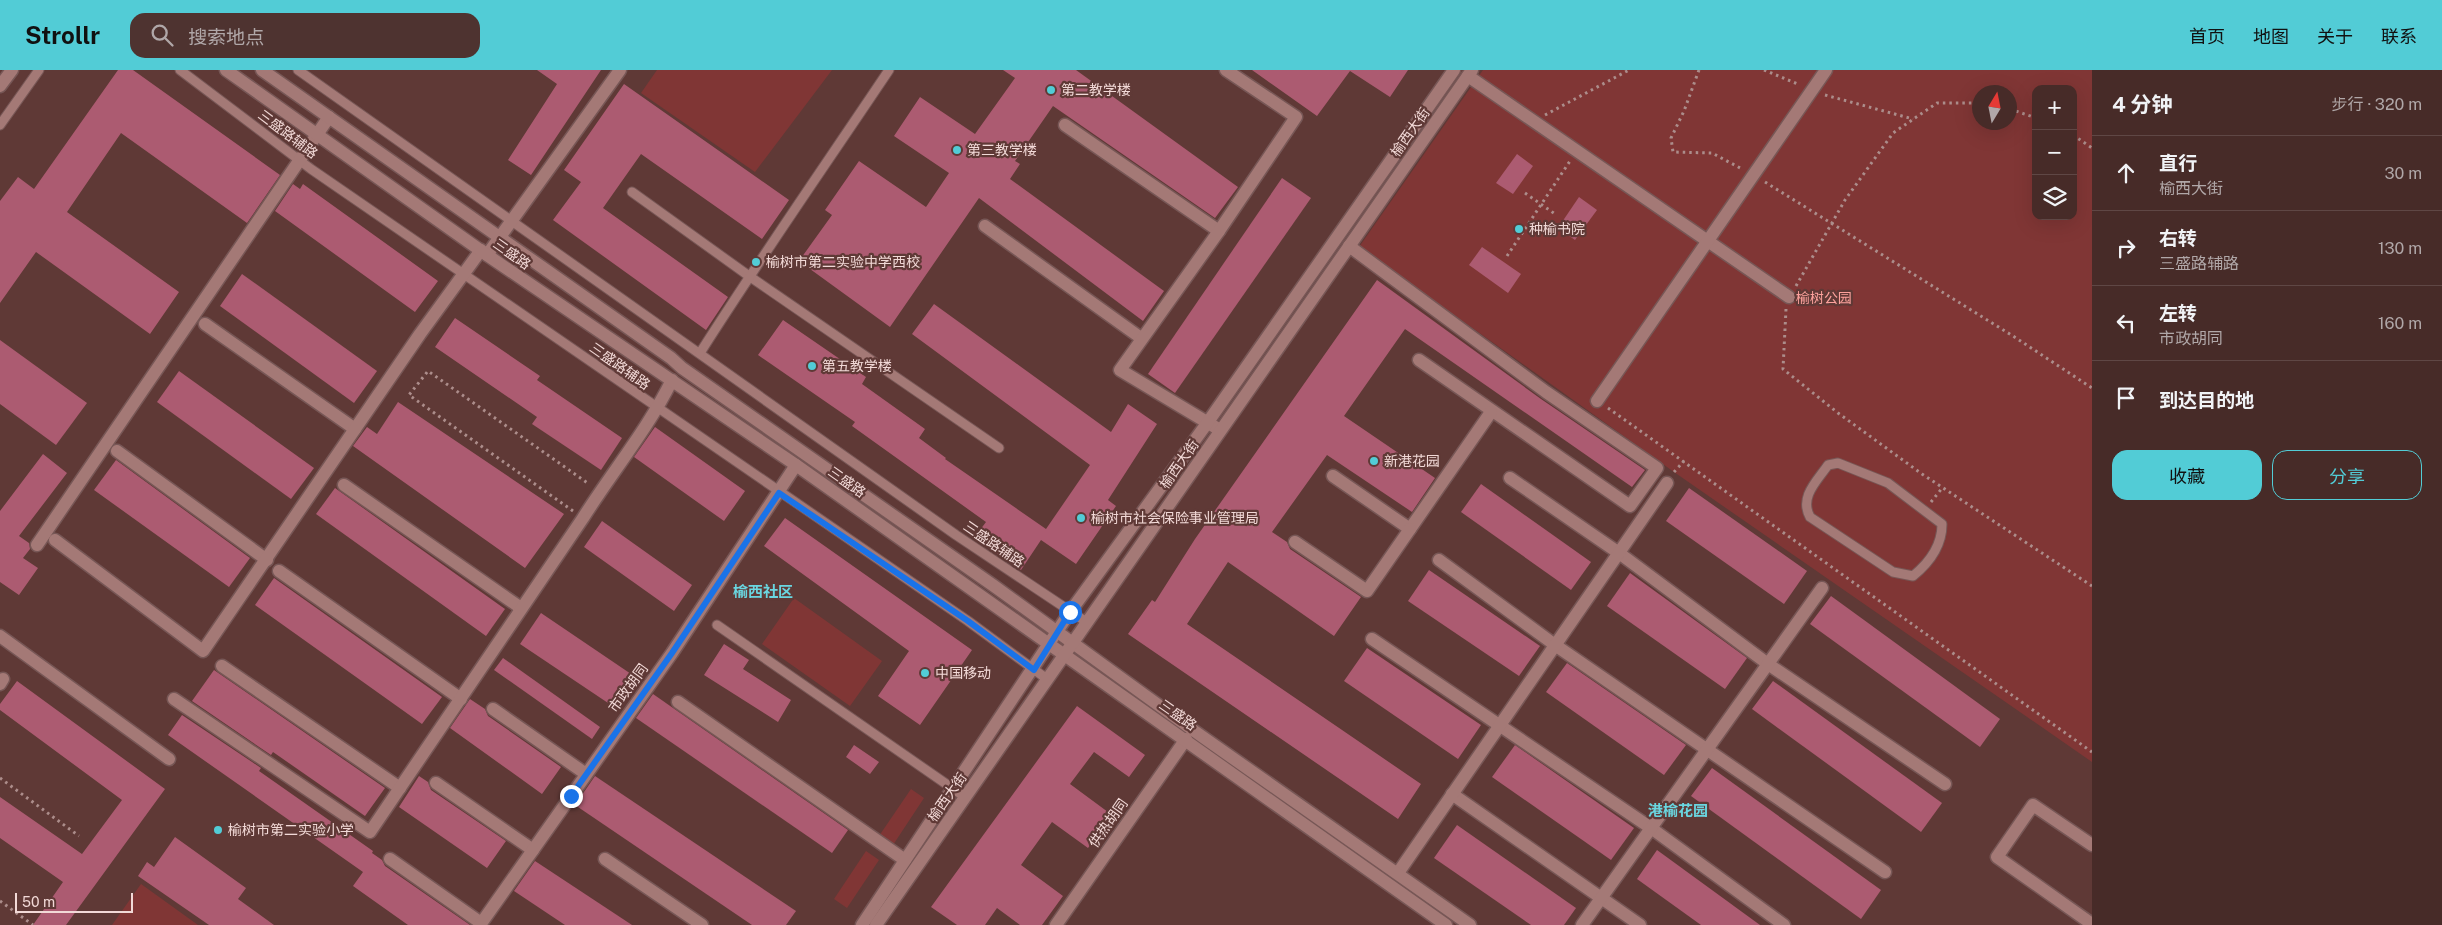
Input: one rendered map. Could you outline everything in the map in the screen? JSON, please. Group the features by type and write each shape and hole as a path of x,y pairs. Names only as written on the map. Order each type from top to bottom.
{"street":[{"path":"0,86 12,70"},
{"name":"三盛路","path":"226,70 484,253 796,465 1186,739 1446,925"},
{"name":"三盛路","path":"262,70 1470,925"},
{"path":"55,540 203,651 463,273 500,237 620,70"},
{"path":"1220,430 1120,370 1219,231 1296,117 1226,70"},
{"name":"榆西大街","path":"862,925 1034,670 1070,612 1208,422 1454,70"},
{"path":"1597,401 1755,176 1826,70"},
{"path":"1470,73 1534,121 1789,297"},
{"name":"榆西大街","path":"876,925 1470,73"},
{"path":"37,545 329,117"},
{"path":"1065,125 1219,231"},
{"path":"985,226 1141,338"},
{"path":"1349,246 1546,392 1657,468 1630,506 1491,412 1419,360"},
{"path":"205,324 355,429"},
{"path":"174,699 370,832 600,491 658,410 672,380"},
{"path":"1294,542 1368,591 1491,412"},
{"path":"118,451 267,560"},
{"name":"市政胡同","path":"481,924 672,653 796,465"},
{"path":"1333,476 1410,529"},
{"path":"1510,478 1619,553 1768,664 1945,784"},
{"path":"1398,873 1666,483"},
{"path":"344,485 522,608"},
{"path":"1440,560 1555,645 1885,872"},
{"path":"280,571 461,699"},
{"path":"1582,925 1822,588"},
{"path":"0,636 169,759"},
{"path":"1372,639 1651,828 1784,925"},
{"path":"222,666 400,788"},
{"path":"678,702 905,860"},
{"path":"493,709 586,774"},
{"name":"供热胡同","path":"1056,925 1186,739"},
{"path":"436,783 532,850"},
{"path":"1452,794 1640,925"},
{"path":"2092,845 2033,805 1997,857 2092,924"},
{"path":"390,859 481,924"},
{"path":"605,859 702,925"}],"lane":[{"path":"0,125 38,70"},
{"name":"三盛路辅路","path":"180,70 300,161 658,410 968,621 1047,679"},
{"name":"三盛路辅路","path":"298,70 700,352 956,535 1088,623"},
{"path":"700,352 749,276 890,70"},
{"path":"632,192 749,276 999,448"},
{"path":"1838,463 1888,483 1925,511 1942,524 1942,538 1926,566 1913,576 1893,572 1855,549 1810,517 1805,508 1806,496 1828,465 1838,463"},
{"path":"717,625 965,797"}],"path":[{"path":"1534,121 1629,70"},
{"path":"1699,70 1684,111 1671,138 1673,152 1712,154 1755,176 2092,388"},
{"path":"1764,70 1811,90 1913,119"},
{"path":"1972,103 1938,104 1893,133 1845,200 1786,302 1783,369 1838,413 1943,488 2092,586"},
{"path":"2017,111 2032,116"},
{"path":"2077,138 2092,148"},
{"path":"1507,256 1578,151"},
{"path":"1525,194 1555,214"},
{"path":"583,518 410,395 428,370 600,491"},
{"path":"1597,401 2092,752"},
{"path":"1925,511 1943,488"},
{"path":"0,778 79,836"},
{"path":"0,901 33,924"}],"green space":[{"path":"657,70 832,70 755,172 641,93"},
{"name":"榆树公园","path":"1483,70 2092,70 2092,762 1674,472 1359,247"},
{"path":"794,598 882,661 850,706 762,644"},
{"path":"911,789 924,798 893,845 879,836"},
{"path":"866,851 879,860 847,908 834,899"},
{"path":"141,884 198,925 112,925"}],"building":[{"path":"118,70 133,70 280,175 247,223 121,133 67,212 179,292 150,334 36,252 0,303 0,201 18,177 34,189"},
{"path":"537,70 601,70 531,175 508,160 557,84"},
{"path":"1003,70 1076,70 1238,187 1215,218 1053,106 1015,161 1020,164 1010,179 1164,291 1143,321 979,198 890,327 799,261 832,215 825,210 859,161 926,207 949,173 894,136 920,97 975,134 1015,78"},
{"path":"1252,70 1408,70 1390,97 1350,71 1317,116"},
{"path":"624,84 789,200 762,239 641,154 603,208 728,297 706,330 553,220 581,182 564,170"},
{"path":"1517,154 1533,166 1513,194 1496,183"},
{"path":"1282,178 1311,198 1175,393 1148,374"},
{"path":"293,184 300,189 303,184 438,281 415,312 275,211"},
{"path":"1579,197 1597,210 1575,240 1558,228"},
{"path":"1482,247 1521,274 1508,293 1469,265"},
{"path":"242,274 377,371 354,403 220,306"},
{"name":"新港花园","path":"1377,280 1541,399 1645,470 1632,487 1405,329 1344,416 1435,478 1412,512 1327,455 1272,532 1287,542 1290,549 1361,597 1334,636 1228,562 1187,624 1421,784 1398,819 1128,634 1152,600 1155,602 1195,539"},
{"path":"934,304 1111,432 1128,404 1157,424 1108,500 1116,506 1076,564 1041,540 1021,570 974,538 986,522 852,426 855,422 758,355 783,320 866,377 862,384 925,429 919,438 945,459 1046,529 1090,465 912,334"},
{"path":"455,318 540,376 537,380 622,438 601,470 532,424 537,417 435,347"},
{"path":"0,340 87,403 56,445 0,404"},
{"path":"179,371 314,468 291,499 157,402"},
{"path":"398,402 564,514 525,568 353,446 367,427 377,434"},
{"path":"655,427 745,491 724,521 634,457"},
{"path":"43,454 67,473 19,536 29,543 30,549 23,558 38,568 19,595 0,582 0,511"},
{"path":"116,460 250,558 229,587 94,490"},
{"path":"1481,484 1591,562 1571,590 1461,512"},
{"path":"335,488 505,609 486,636 316,514"},
{"path":"1689,488 1807,571 1784,604 1666,521"},
{"path":"785,518 972,650 920,725 878,696 909,651 764,546"},
{"path":"602,521 692,585 674,611 584,547"},
{"path":"1429,570 1540,646 1519,676 1408,601"},
{"path":"1630,573 1747,658 1725,689 1607,606"},
{"path":"274,578 442,697 422,724 255,605"},
{"path":"1831,596 2000,719 1980,747 1810,624"},
{"path":"541,613 634,676 614,707 520,644"},
{"path":"724,644 749,660 743,669 791,700 778,722 704,675"},
{"path":"1367,648 1481,725 1458,759 1344,681"},
{"path":"503,658 600,727 592,739 494,670"},
{"path":"1567,663 1686,745 1664,775 1546,692"},
{"path":"214,670 385,788 365,816 273,752 271,755 192,701"},
{"path":"17,681 165,789 66,925 33,925 63,882 0,838 0,797 82,854 122,800 0,710 0,704"},
{"path":"1773,681 1942,803 1921,832 1752,709"},
{"path":"653,694 848,830 832,853 636,718"},
{"path":"470,699 485,709 488,716 561,767 542,794 450,728"},
{"path":"1077,706 1145,755 1129,777 1094,752 1070,784 1112,815 1088,848 1052,822 1021,865 1063,896 1042,925 1020,925 997,908 985,925 957,925 931,907"},
{"path":"182,715 261,768 259,771 373,851 372,853 382,860 385,866 470,925 408,925 353,886 363,872 168,735"},
{"path":"854,745 879,762 870,774 846,757"},
{"path":"1515,745 1634,828 1611,860 1492,777"},
{"path":"1712,768 1881,890 1861,919 1691,796"},
{"path":"419,776 428,782 431,790 506,841 487,868 399,807"},
{"path":"595,776 796,911 786,925 752,925 575,805"},
{"path":"1457,825 1576,908 1564,925 1531,925 1434,858"},
{"path":"175,837 246,888 238,899 274,925 209,925 138,876 147,862 154,867"},
{"path":"1657,850 1760,925 1701,925 1637,879"},
{"path":"535,861 632,925 565,925 514,891"}],"place":[{"name":"第二教学楼","path":"1051,90"},
{"name":"第三教学楼","path":"957,150"},
{"name":"种榆书院","path":"1519,229"},
{"name":"榆树市第二实验中学西校","path":"756,262"},
{"name":"第五教学楼","path":"812,366"},
{"name":"新港花园","path":"1374,461"},
{"name":"榆树市社会保险事业管理局","path":"1081,518"},
{"name":"中国移动","path":"925,673"},
{"name":"榆树市第二实验小学","path":"218,830"}],"district":[{"name":"榆西社区","path":"763,592"},
{"name":"港榆花园","path":"1678,811"}],"route":[{"path":"571,796 672,653 779,493 968,621 1034,670 1070,612"}]}
